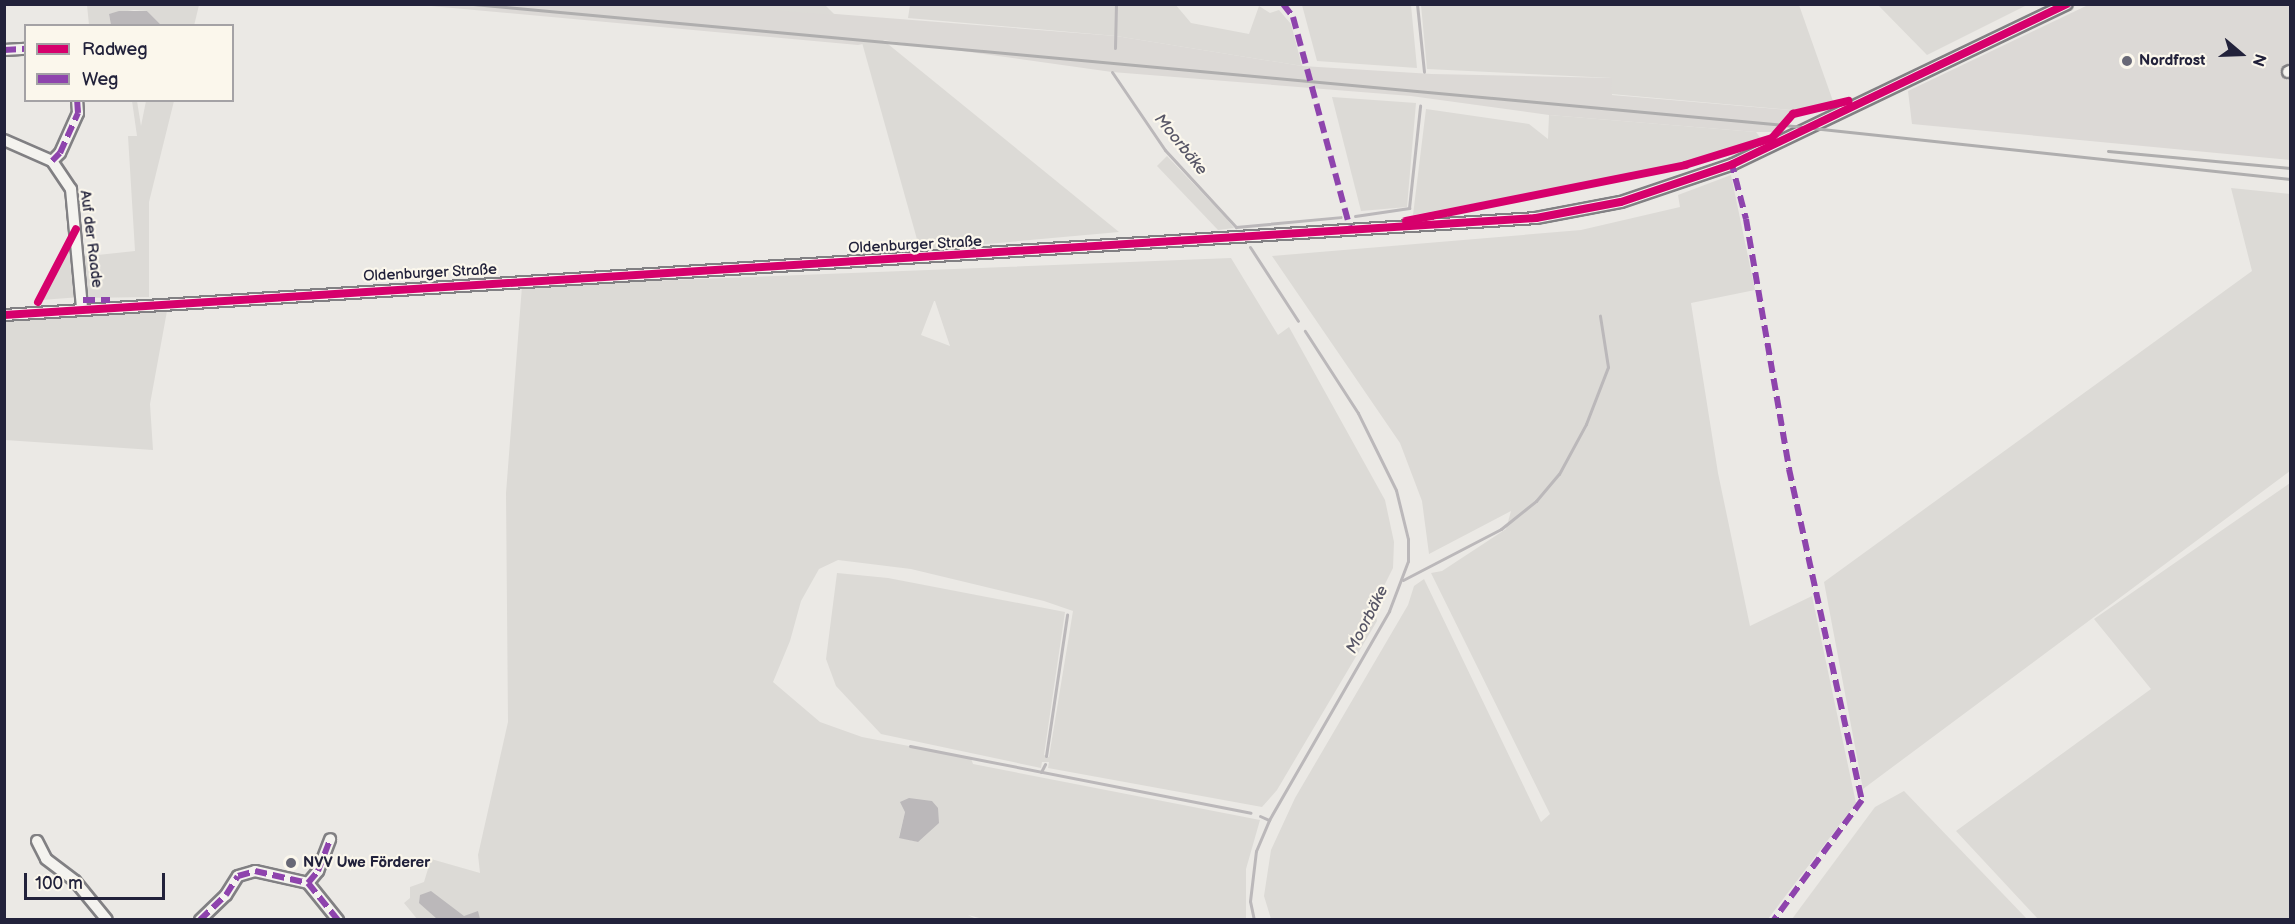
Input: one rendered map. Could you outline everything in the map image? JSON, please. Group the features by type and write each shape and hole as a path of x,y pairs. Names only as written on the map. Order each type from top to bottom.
{"street":[{"name":"Oldenburger Straße","path":"4,315 82,307 1512,221 1580,211 1645,196 1733,165 2061,6"},
{"path":"4,50 24,49"},
{"path":"4,140 52,161 60,153 78,113 77,102"},
{"name":"Auf der Raade","path":"52,161 71,189 82,307"},
{"path":"308,883 318,871 330,839"},
{"path":"37,841 46,859 75,881 107,920"},
{"path":"202,919 244,872 255,871 308,883 338,920"}],"shaded area":[{"path":"706,4 1116,36 1302,66 1432,74 1612,78 1612,95 1802,111 1772,132 1756,132 1549,115 1411,96 1112,72 883,40 858,45 420,5"},
{"path":"1175,4 1191,23 1249,34 1259,6 1270,13 1279,10 1291,24 1302,66 1116,36 908,18 910,5"},
{"path":"87,5 199,5 194,24 160,24 147,11 134,10 109,14 111,24 89,24"},
{"path":"706,5 825,5 835,15"},
{"path":"1302,5 1411,5 1417,68 1317,61"},
{"path":"1421,5 1799,5 1834,104 1802,111 1611,94 1612,78 1427,69"},
{"path":"1878,5 2027,5 1927,55"},
{"path":"2088,5 2290,5 2290,160 1912,124 1908,91"},
{"path":"119,11 147,11 160,24 111,24 109,14"},
{"path":"861,39 883,40 1119,232 920,250"},
{"path":"1332,97 1416,103 1407,207 1361,211"},
{"path":"132,102 137,102 141,126 146,102 174,102 149,202 149,297 85,298 79,257 135,251 128,136 137,136"},
{"path":"1426,109 1529,124 1548,139 1549,115 1756,132 1762,140 1669,167 1413,215"},
{"path":"1167,156 1234,228 1218,230 1157,166"},
{"path":"1731,175 1755,290 1691,303 1718,473 1750,626 1812,596 1856,803 1768,919 1271,919 1264,896 1271,850 1295,798 1408,605 1414,586 1424,579 1541,822 1550,814 1431,573 1442,571 1506,529 1511,511 1429,554 1422,501 1400,443 1272,256 1581,230 1680,207 1678,195"},
{"path":"2231,188 2290,194 2290,471 1863,789 1824,582 2252,271"},
{"path":"75,233 81,297 41,300 62,264"},
{"path":"1231,258 1278,335 1289,327 1385,500 1394,542 1393,568 1374,606 1377,621 1277,790 1262,807 1048,768 1049,762 1042,762 1041,768 881,734 836,686 826,659 837,573 888,578 1065,612 1044,755 1049,757 1073,611 1044,601 911,569 838,560 819,569 801,601 790,641 773,682 820,722 862,737 971,758 973,764 1260,820 1246,869 1246,919 987,920 968,915 976,919 418,920 404,903 410,898 410,887 424,882 431,859 480,873 478,855 508,722 506,493 522,286","holes":["935,301 950,346 921,335","905,812 918,842 899,837"]},
{"path":"167,311 150,404 153,450 5,440 4,319"},
{"path":"2290,483 2290,919 2038,919 1956,831 2151,689 2094,619"},
{"path":"1904,791 2027,919 1792,919 1875,807"},
{"path":"909,798 932,801 938,808 939,823 918,842 899,838 905,812 900,802"},
{"path":"431,891 464,916 478,911 480,919 437,919 419,903 420,895"}],"waterway":[{"path":"1115,48 1116,4"},
{"path":"1417,4 1424,72"},
{"name":"Moorbäke","path":"1112,72 1165,150 1236,227 1341,217"},
{"path":"1355,216 1409,208 1420,106"},
{"name":"Moorbäke","path":"1250,247 1298,321"},
{"path":"1403,580 1501,529 1536,501 1559,474 1586,424 1608,367 1600,316"},
{"name":"Moorbäke","path":"1254,920 1250,901 1256,851 1269,820 1389,611 1408,561 1408,539 1396,490 1358,413 1305,331"},
{"path":"1046,756 1067,615"},
{"path":"910,746 1250,813"},
{"path":"1041,772 1045,764"},
{"path":"1260,816 1269,820"}],"railway":[{"path":"473,4 1784,125 2290,179"},
{"path":"2108,151 2290,168"}],"marked path":[{"path":"1283,4 1293,17 1351,232"},
{"path":"4,50 24,49"},
{"path":"52,161 60,153 78,113 77,102"},
{"path":"1731,161 1746,219 1789,469 1862,800 1774,920"},
{"path":"83,300 110,300"},
{"path":"308,883 318,871 330,839"},
{"path":"200,920 226,895 238,876 255,871 308,883 338,920"}],"cycle path":[{"path":"4,315 1536,218 1621,202 1733,164 2067,4"},
{"path":"1406,221 1685,165 1772,138 1793,114 1848,101"},
{"path":"38,302 76,229"}],"place":[{"name":"Nordfrost","path":"2127,61"},
{"name":"NVV Uwe Förderer","path":"291,863"}]}
